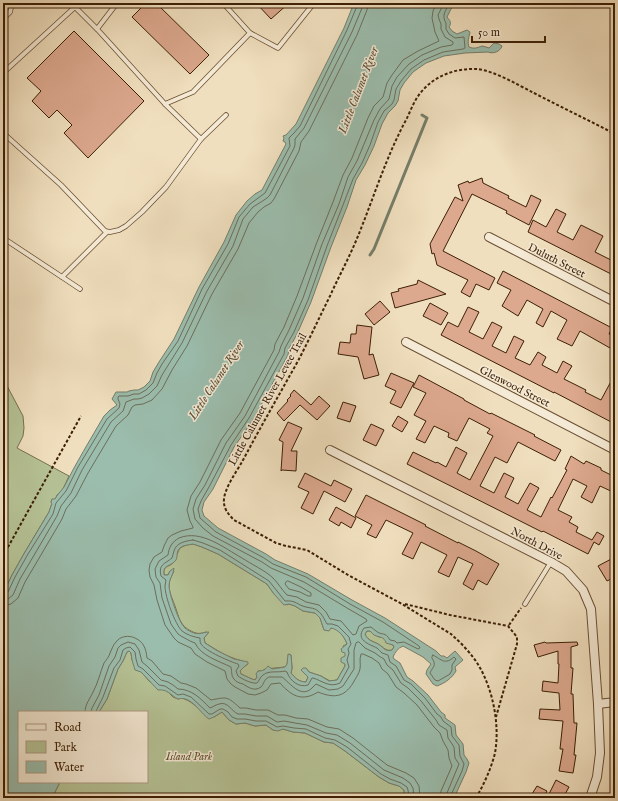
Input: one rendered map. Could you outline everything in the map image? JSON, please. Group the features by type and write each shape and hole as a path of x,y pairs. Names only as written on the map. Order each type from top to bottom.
{"street":[{"name":"Duluth Street","path":"489,237 615,302"},
{"name":"Glenwood Street","path":"406,342 615,450"},
{"name":"North Drive","path":"330,450 551,562 566,571 583,590 592,609 600,753 597,778 590,798"},
{"path":"598,704 615,702"}],"lane":[{"path":"3,18 10,12 12,3"},
{"path":"97,29 117,3"},
{"path":"223,3 250,33 278,48 314,3"},
{"path":"3,73 75,7 165,104 201,139"},
{"path":"165,104 193,92 250,33"},
{"path":"3,133 62,184 105,231 114,232 123,228 142,212 166,187 201,139 226,115"},
{"path":"62,277 107,232"},
{"path":"3,238 80,289"},
{"path":"525,604 551,562"}],"path":[{"name":"Little Calumet River Levee Trail","path":"476,798 488,773 494,754 497,737 497,725 487,684 482,672 474,659 458,640 451,634 402,604 348,575 307,550 276,543 238,522 230,516 225,508 224,500 226,492 246,454 307,345 358,236 400,130 415,102 428,85 444,75 453,72 466,69 482,70 516,84 615,134"},
{"path":"3,556 81,416"},
{"path":"402,604 508,626 517,637 517,644 496,718"},
{"path":"508,626 525,604"}],"green space":[{"path":"3,381 5,382 23,416 23,436 17,448 69,476 63,489 57,495 55,500 52,499 51,502 53,503 49,512 12,575 3,594"},
{"path":"193,544 218,554 267,584 274,594 287,605 289,604 303,611 315,613 320,618 324,630 334,628 339,631 347,644 343,646 346,653 345,666 337,680 330,681 309,672 306,668 308,677 306,682 299,680 291,673 291,655 289,654 287,665 285,667 258,671 255,680 251,679 241,674 240,671 248,664 226,655 205,643 204,638 208,633 195,633 184,627 170,591 169,585 174,571 170,571 168,575 164,575 164,570 173,563 180,548"},
{"path":"367,631 370,631 379,637 383,637 393,645 394,647 392,650 386,650 379,644 366,637 365,634"},
{"name":"Island Park","path":"129,651 131,653 132,660 149,681 168,692 173,697 178,699 182,698 189,701 214,717 222,712 229,720 236,724 245,723 255,726 266,725 273,730 283,729 305,733 324,742 333,743 379,777 389,783 399,786 404,790 405,798 52,798 60,783 148,783 148,711 100,711 107,699 118,669"}],"water":[{"name":"Little Calumet River","path":"354,3 456,3 447,17 450,21 449,27 457,34 467,30 470,32 468,41 469,47 476,48 482,46 489,48 494,43 502,46 500,50 494,53 465,53 444,56 426,63 413,72 404,83 400,90 398,101 388,113 382,124 374,146 356,180 311,302 289,349 288,355 253,420 234,447 213,489 204,502 202,510 204,516 218,528 275,560 308,574 385,618 436,651 441,656 447,658 455,651 463,660 455,667 456,671 450,678 437,686 433,684 426,674 431,664 423,657 403,646 397,650 393,657 400,663 407,677 428,695 445,715 445,718 455,725 456,735 463,744 464,755 469,763 466,772 454,798 405,798 404,790 399,786 389,783 379,777 333,743 324,742 305,733 283,729 278,731 273,730 266,725 255,726 245,723 236,724 229,720 222,712 209,719 191,702 183,698 178,699 167,691 158,690 141,672 135,670 131,653 129,651 118,669 107,699 100,711 18,711 18,783 60,783 52,798 3,798 3,594 12,575 49,512 52,499 55,499 64,487 104,416 117,405 112,399 116,392 138,390 150,381 153,372 174,339 199,287 224,242 236,215 247,201 262,190 286,144 283,141 283,136 286,135 296,124 344,28","holes":["193,544 218,554 267,584 284,605 289,604 303,611 315,613 320,618 324,630 329,631 331,628 341,634 347,644 341,649 342,652 345,653 345,656 341,658 341,662 345,664 345,666 337,680 329,681 321,676 309,672 306,668 301,670 308,677 306,682 299,680 291,673 291,655 288,654 287,664 285,667 272,669 268,666 264,670 258,671 256,674 257,677 253,680 241,674 240,671 248,664 248,662 234,659 205,643 204,638 209,632 196,634 185,628 177,615 169,589 169,583 174,568 168,575 164,575 164,569 176,560 180,548","367,631 370,631 374,635 383,638 386,643 393,645 394,647 392,650 386,650 379,644 366,637 365,634"]}],"building":[{"path":"146,3 156,3 209,55 190,74 132,17"},
{"path":"256,3 289,3 271,19"},
{"path":"74,31 144,101 88,158 64,133 72,125 57,110 49,118 32,101 41,91 27,78"},
{"path":"482,178 483,183 509,196 508,198 526,207 531,195 541,200 529,225 506,213 507,211 472,194 443,251 495,278 489,290 476,284 470,297 461,292 468,280 437,265 434,253 432,254 430,244 455,197 463,201 458,185"},
{"path":"556,209 566,214 557,232 573,240 581,225 603,236 595,252 615,262 615,276 528,232 533,220 546,227"},
{"path":"503,271 612,328 609,334 615,338 610,348 580,331 572,346 557,339 567,320 551,311 543,327 536,323 543,309 527,300 518,316 502,306 511,290 497,283"},
{"path":"418,280 446,294 395,308 391,293 399,291 398,289 417,284"},
{"path":"380,301 390,312 374,325 365,314"},
{"path":"430,303 448,313 441,325 423,316"},
{"path":"468,307 479,312 469,332 483,339 492,322 502,327 492,346 506,353 514,336 524,341 515,358 530,365 538,352 546,357 542,365 557,373 563,361 572,366 564,379 586,390 585,392 601,400 615,374 615,424 441,335 448,322 458,327"},
{"path":"357,325 372,327 369,355 373,354 379,375 364,379 358,357 338,354 340,342 350,343 351,334 356,334"},
{"path":"391,373 414,383 401,408 390,403 396,391 385,386"},
{"path":"419,375 490,414 491,413 535,435 534,436 561,450 555,461 518,442 507,463 495,457 480,486 494,493 504,473 514,478 505,497 518,504 530,483 539,488 527,510 541,517 567,470 565,469 571,456 584,464 586,461 601,468 601,470 615,477 615,493 600,486 592,503 581,497 587,486 573,479 558,510 572,517 569,522 578,527 576,532 592,540 597,532 604,536 599,545 594,542 588,554 407,464 413,452 446,467 456,447 467,453 457,473 470,480 493,436 487,433 490,429 469,418 457,441 448,437 449,433 434,426 425,443 416,439 426,421 414,415 426,393 413,387"},
{"path":"294,390 311,405 319,396 330,406 317,420 300,405 284,421 277,413 288,401 287,400"},
{"path":"343,402 356,406 350,422 337,418"},
{"path":"398,416 408,422 402,432 392,426"},
{"path":"288,422 302,428 291,451 297,451 296,471 281,471 283,442 279,440"},
{"path":"371,424 384,430 376,446 363,440"},
{"path":"305,473 331,486 334,480 352,489 345,502 324,491 313,514 301,508 309,492 298,487"},
{"path":"366,495 499,564 487,585 478,580 473,590 463,584 473,564 458,557 449,577 438,572 447,555 421,542 413,559 402,554 413,533 386,520 376,538 367,534 372,525 355,516"},
{"path":"336,507 356,518 351,528 341,522 339,526 329,520"},
{"path":"615,557 615,577 607,581 598,566"},
{"path":"545,642 577,642 578,645 571,647 571,668 573,668 571,694 573,694 574,723 577,723 574,755 576,755 573,773 559,771 563,749 560,749 563,721 539,719 540,709 560,710 559,693 542,691 543,681 558,683 558,651 538,657 534,645"},
{"path":"556,780 569,787 563,798 547,798"},
{"path":"537,786 547,791 543,798 532,794"}],"waterway":[{"path":"370,255 374,249 427,118 422,115"}]}
